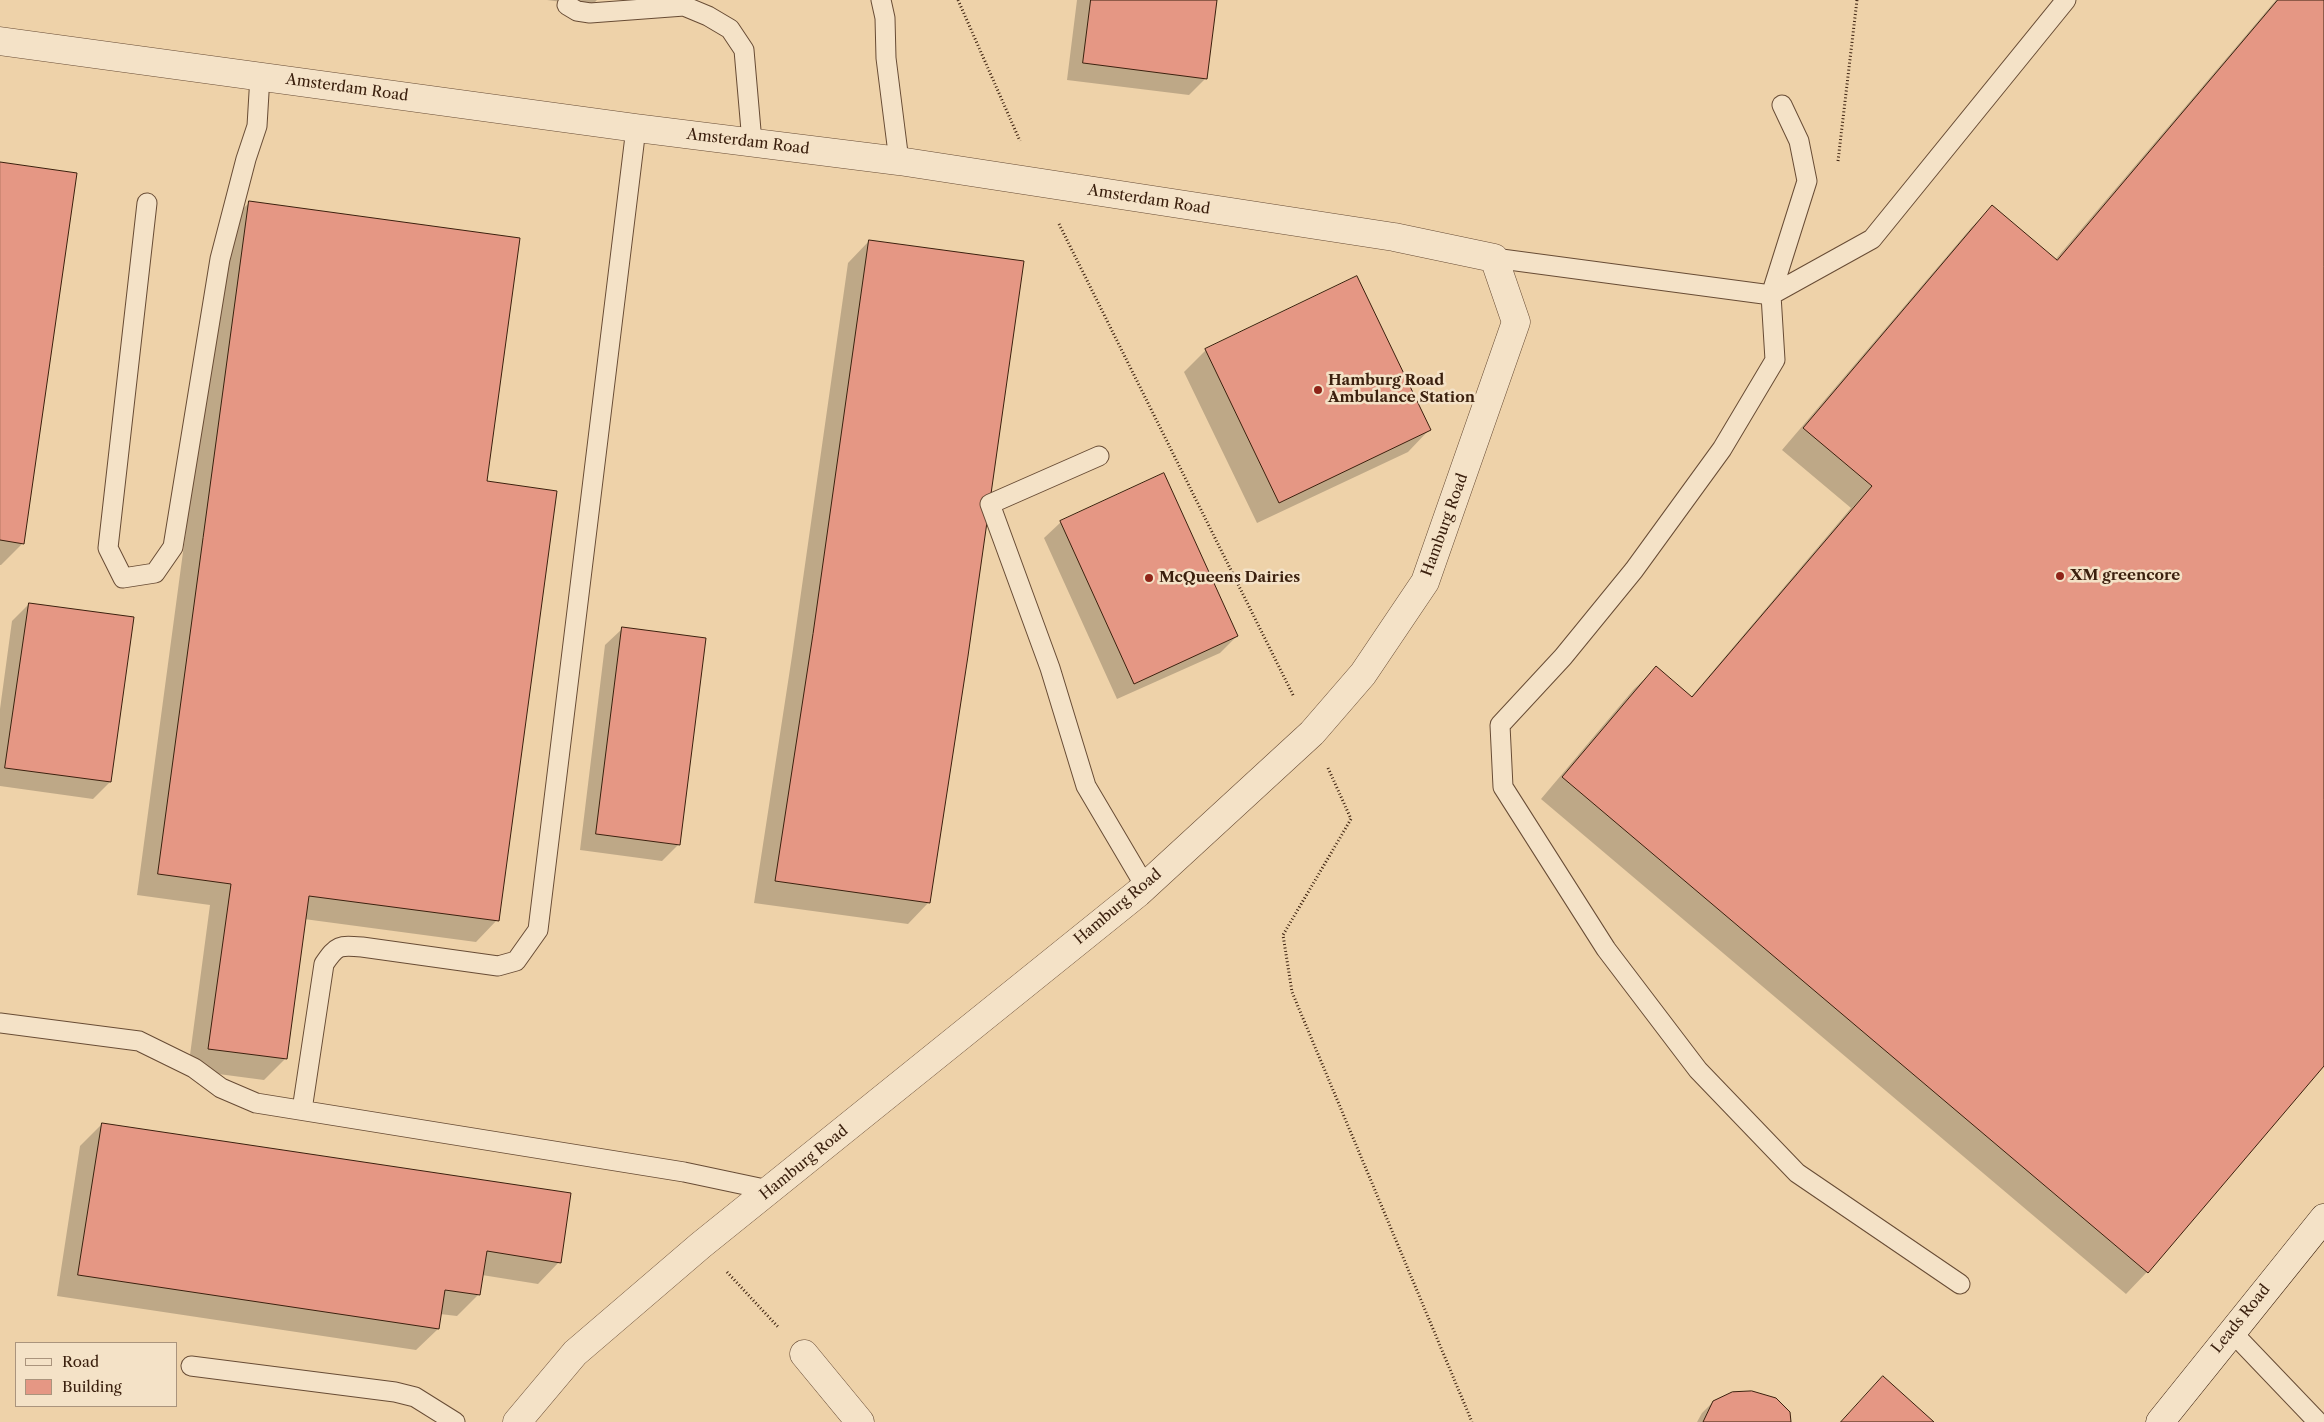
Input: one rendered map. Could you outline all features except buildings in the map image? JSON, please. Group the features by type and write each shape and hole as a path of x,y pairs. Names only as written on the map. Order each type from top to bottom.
{"street":[{"name":"Amsterdam Road","path":"0,41 636,128 899,161 1394,237 1494,258"},
{"name":"Hamburg Road","path":"517,1422 575,1353 701,1245 1145,886 1312,733 1363,674 1425,582 1516,322 1494,258"},
{"name":"Leads Road","path":"2160,1422 2324,1218"},
{"path":"804,1354 860,1422"}],"lane":[{"path":"881,0 885,18 886,58 899,161"},
{"path":"1494,258 1771,295 1872,239 2066,0"},
{"path":"567,5 577,12 590,13 684,6 708,16 730,29 744,50 752,142"},
{"path":"148,203 108,548 124,578 155,573 173,547 220,259 246,159 257,126 260,76"},
{"path":"1782,105 1799,142 1807,181 1771,295 1775,360 1722,450 1634,570 1564,657 1500,725 1503,786 1606,949 1698,1070 1797,1173 1960,1284"},
{"path":"302,1110 324,964 334,948 345,945 498,966 516,961 538,930 636,128"},
{"path":"1099,456 990,504 1050,668 1086,786 1145,886"},
{"path":"0,1023 138,1041 194,1068 221,1088 256,1103 684,1172 770,1190"},
{"path":"2232,1331 2318,1422"},
{"path":"191,1366 395,1392 415,1397 455,1422"}],"path":[{"path":"958,0 1039,183 1312,733 1351,819 1283,935 1292,992 1472,1422"},
{"path":"1807,181 1835,185 1858,0"},
{"path":"701,1245 804,1354"}],"place":[{"name":"Hamburg Road Ambulance Station","path":"1318,390"},
{"name":"XM greencore","path":"2060,576"},
{"name":"McQueens Dairies","path":"1149,578"}]}
